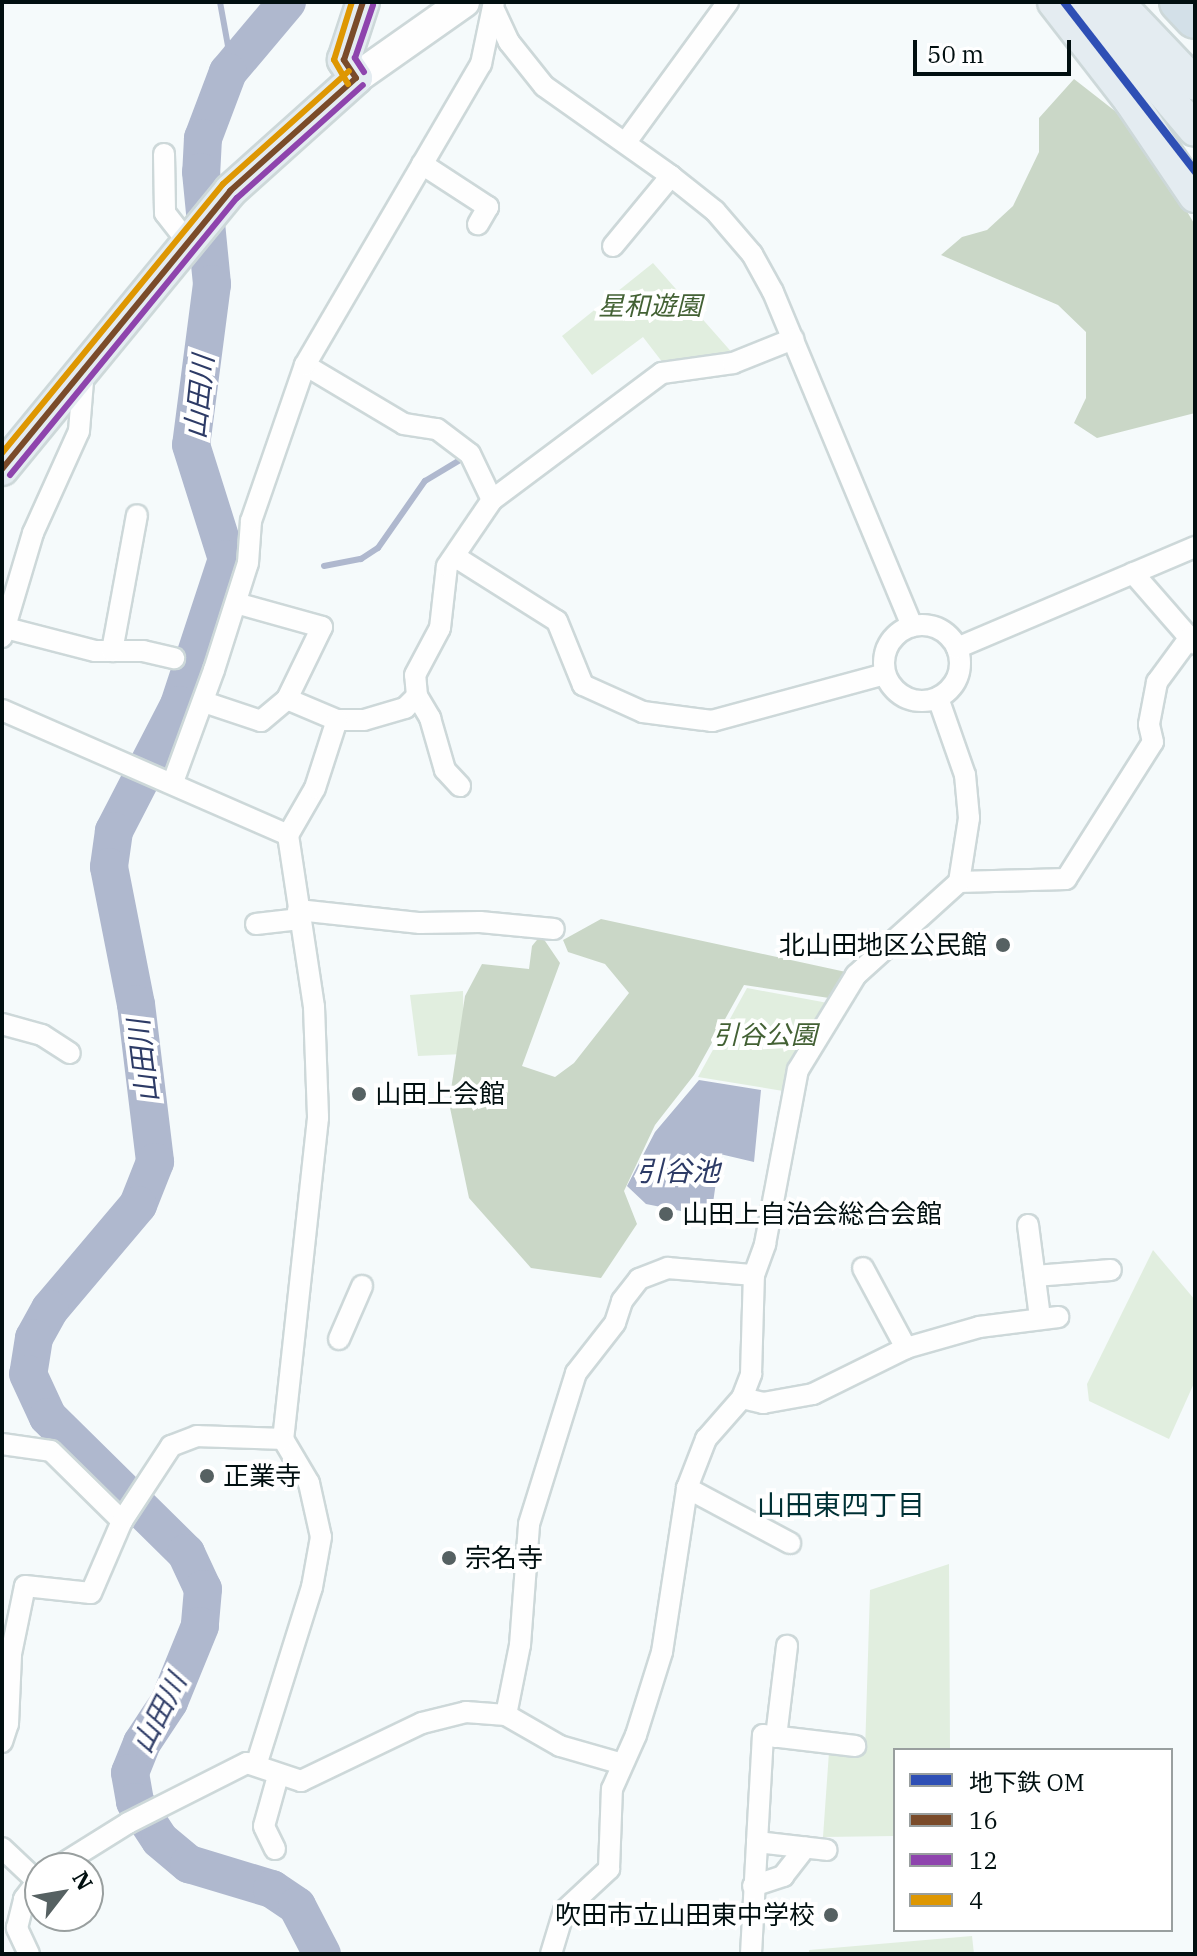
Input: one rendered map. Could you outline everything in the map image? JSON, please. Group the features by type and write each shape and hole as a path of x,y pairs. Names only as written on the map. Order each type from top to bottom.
{"highway":[{"path":"1179,2 1195,19"}],"main road":[{"path":"356,78 344,60 363,2"},
{"path":"2,469 186,240 230,191 356,78 464,2"},
{"path":"1054,2 1130,100 1195,196"},
{"path":"1087,2 1195,130"},
{"path":"1117,2 1195,84"}],"street":[{"path":"626,142 728,2"},
{"path":"494,7 509,42 544,86 626,142 715,211 752,254 793,339 912,626"},
{"path":"173,782 204,702 236,603 248,563 251,521 305,365 481,64 494,7"},
{"path":"164,154 165,213 186,240"},
{"path":"422,164 488,207 478,224"},
{"path":"613,246 671,176"},
{"path":"460,786 445,770 430,718 417,696 415,675 440,628 447,566 492,500 662,373 733,363 793,339"},
{"path":"305,365 404,424 437,429 470,454 492,500"},
{"path":"84,369 79,431 33,533 3,631 112,651 174,658"},
{"path":"112,651 137,515"},
{"path":"957,648 1195,547"},
{"path":"462,561 557,621 583,685 643,712 712,721 885,674"},
{"path":"959,882 1066,879 1153,742 1149,724 1157,682 1192,640 1133,573"},
{"path":"204,702 261,721 287,699 322,627 236,603"},
{"path":"912,626 934,627 957,648 959,671 938,698 912,701 891,686 885,674 886,650 912,626"},
{"path":"287,699 337,720 364,720 405,708 417,696"},
{"path":"551,1954 564,1911 609,1869 612,1789 619,1763 636,1735 662,1652 687,1488 706,1439 742,1398 751,1374 754,1275 765,1244 798,1070 856,975 959,882 969,818 965,775 938,698"},
{"path":"2,710 123,760 288,835"},
{"path":"257,1763 312,1587 321,1537 309,1483 283,1439 318,1118 314,1007 288,835 315,788 337,720"},
{"path":"256,924 299,915 420,923 480,922 554,929"},
{"path":"2,1024 42,1035 70,1053"},
{"path":"742,1398 763,1403 813,1394 906,1348 1049,1317 1035,1276 1028,1225"},
{"path":"506,1715 520,1645 529,1524 576,1373 615,1323 622,1301 639,1279 668,1268 754,1275"},
{"path":"863,1268 906,1348"},
{"path":"1035,1276 1111,1270"},
{"path":"339,1339 362,1286"},
{"path":"2,1742 8,1724 11,1654 25,1586 91,1593 122,1521 149,1486 171,1446 197,1436 283,1439"},
{"path":"2,1444 51,1451 122,1521"},
{"path":"687,1488 790,1543"},
{"path":"776,1737 773,1684 787,1646"},
{"path":"82,1852 128,1823 166,1807 247,1763 257,1763 278,1776 301,1781 316,1776 347,1754 422,1723 466,1712 506,1715 560,1746 619,1763"},
{"path":"751,1954 763,1735 855,1746"},
{"path":"275,1849 264,1826 278,1776"},
{"path":"757,1842 827,1850"},
{"path":"2,1848 24,1867"},
{"path":"753,1886 783,1876 805,1848"},
{"path":"24,1899 17,1928 29,1954"}],"green space":[{"path":"1074,79 1138,129 1195,225 1195,413 1097,438 1074,423 1086,398 1086,332 1058,305 941,255 962,237 987,230 1013,206 1039,152 1039,118"},
{"name":"星和遊園","path":"653,263 735,356 663,363 643,337 592,375 562,336"},
{"path":"601,919 846,972 829,998 744,985 694,1075 655,1125 624,1191 637,1224 601,1278 531,1268 469,1198 449,1103 465,996 482,964 529,969 532,946 541,935 560,963 522,1066 555,1077 574,1063 629,993 605,964 568,952 563,940"},
{"name":"引谷公園","path":"747,988 828,1003 791,1067 783,1091 698,1077"},
{"path":"463,991 464,1054 418,1056 410,995"},
{"path":"1153,1250 1195,1300 1195,1381 1169,1439 1089,1401 1087,1384"},
{"path":"949,1564 950,1748 893,1748 893,1836 823,1837 829,1752 865,1752 870,1590"},
{"path":"972,1936 974,1954 809,1954 809,1950"}],"water":[{"name":"引谷池","path":"699,1080 761,1090 754,1162 720,1154 711,1217 646,1204 627,1186 655,1132"}],"waterway":[{"path":"218,91 228,46 220,2"},
{"name":"山田川","path":"287,2 228,72 203,138 201,172 212,284 191,445 227,559 179,705 114,831 109,867 136,1004 155,1162 138,1205 50,1309 34,1338 28,1374 48,1417 186,1553 203,1589 200,1626 169,1702 142,1743 130,1773 135,1802 160,1840 189,1864 272,1889 297,1906 322,1954"},
{"path":"324,566 361,559 378,548 425,481 460,460"}],"metro line":[{"name":"OM","path":"1064,2 1195,171"}],"transit line":[{"name":"4","path":"348,84 334,60 352,2"},
{"name":"16","path":"356,78 344,60 363,2"},
{"name":"12","path":"364,72 355,58 373,5"},
{"name":"4","path":"2,453 223,184 349,71"},
{"name":"16","path":"2,469 230,191 356,78"},
{"name":"12","path":"10,475 237,198 363,85"}],"place":[{"name":"北山田地区公民館","path":"1003,945"},
{"name":"山田上会館","path":"359,1094"},
{"name":"山田上自治会総合会館","path":"666,1214"},
{"name":"正業寺","path":"207,1476"},
{"name":"宗名寺","path":"449,1558"},
{"name":"吹田市立山田東中学校","path":"831,1915"}],"district":[{"name":"山田東四丁目","path":"841,1505"}]}
